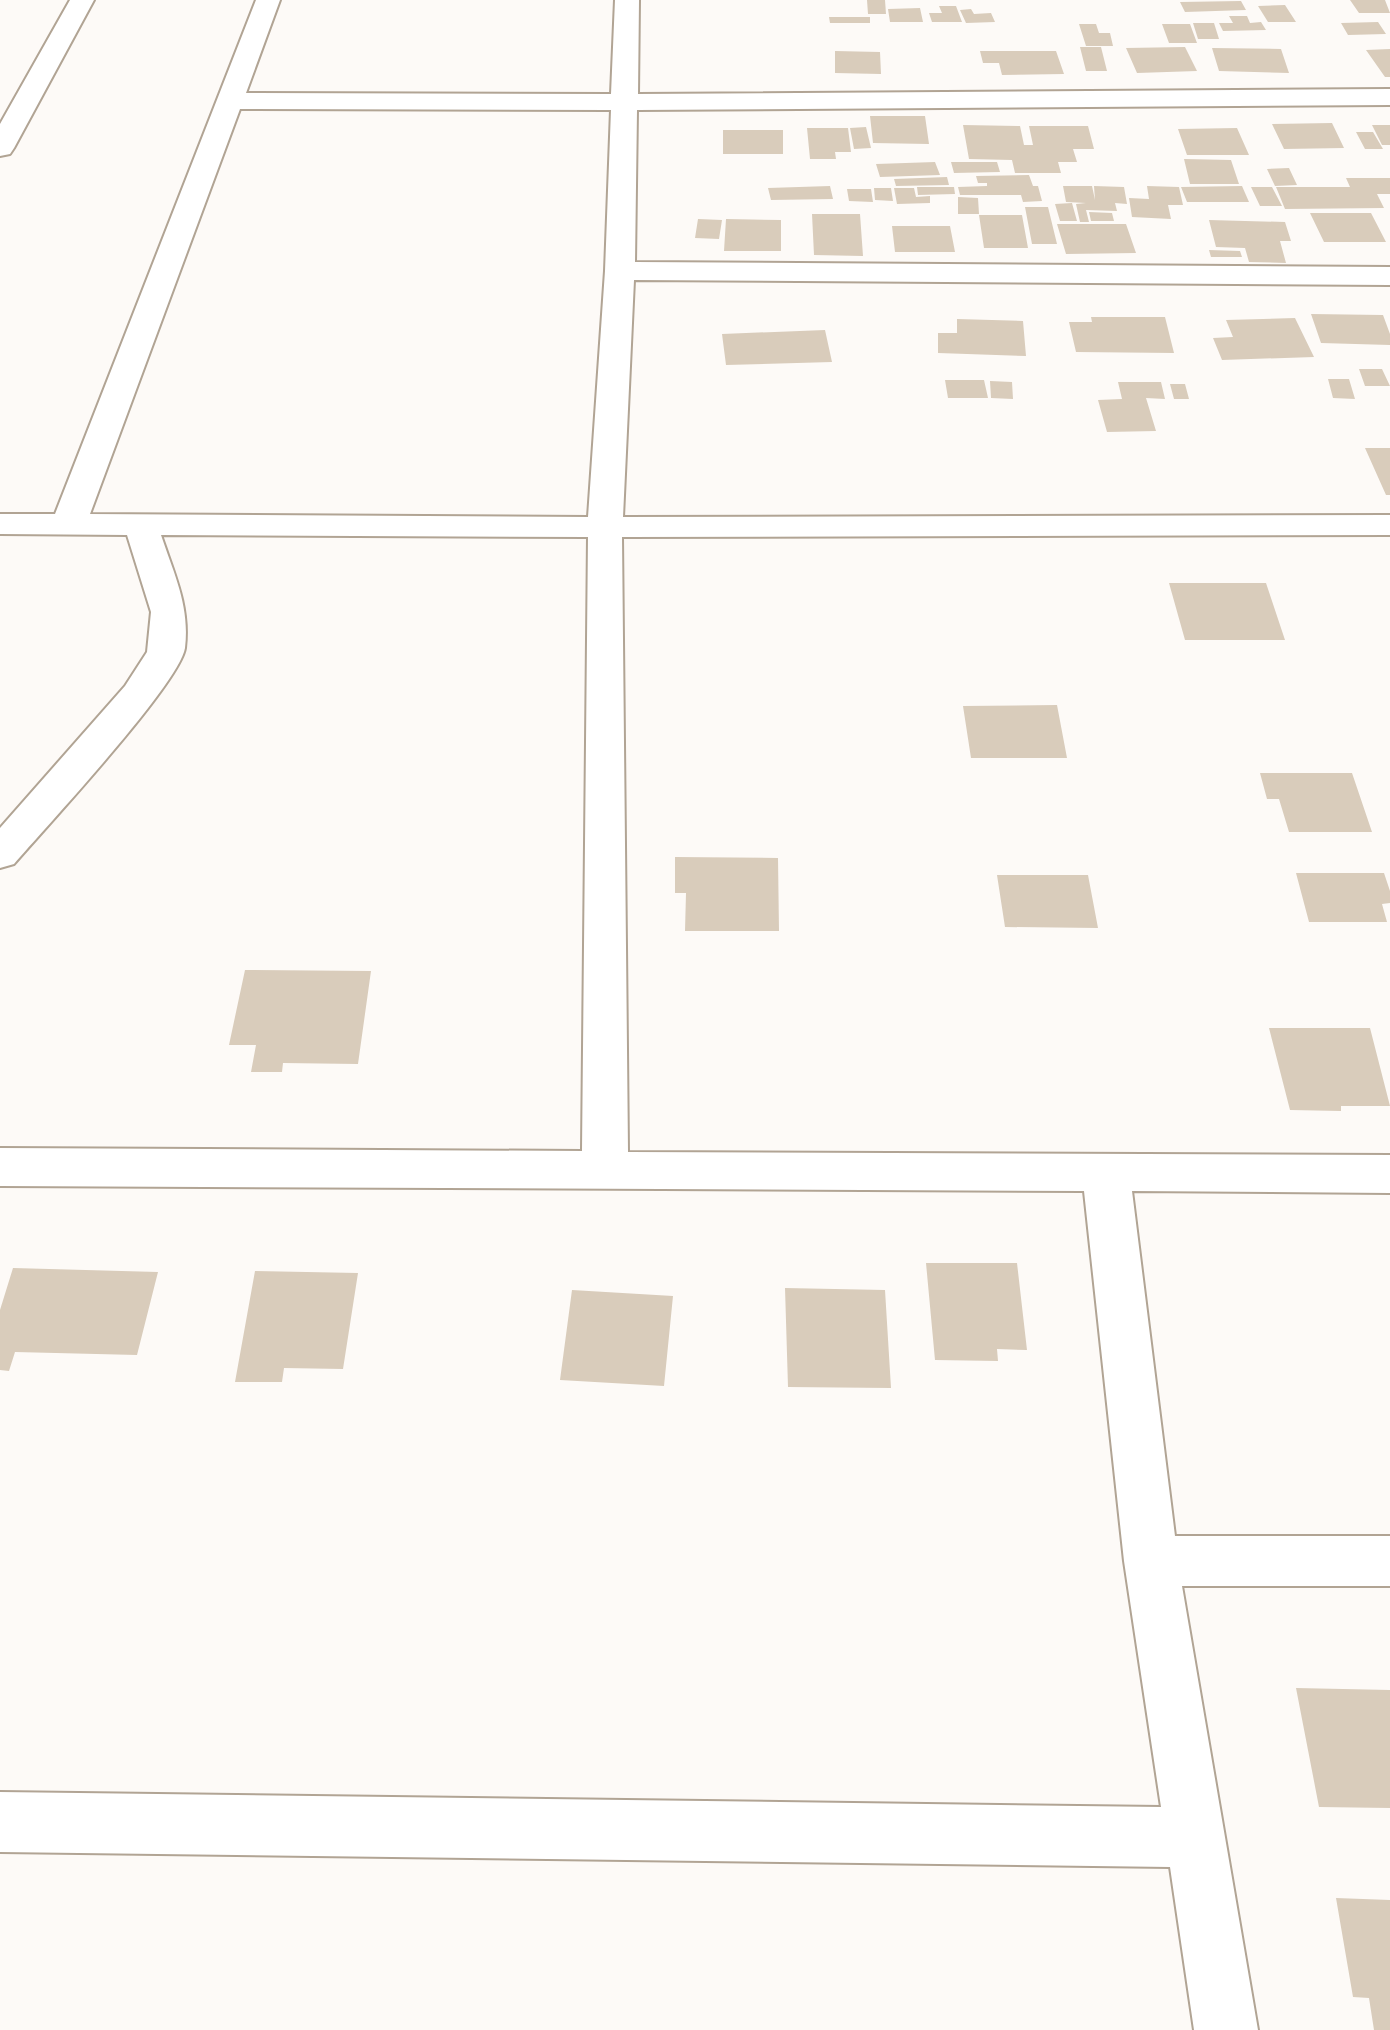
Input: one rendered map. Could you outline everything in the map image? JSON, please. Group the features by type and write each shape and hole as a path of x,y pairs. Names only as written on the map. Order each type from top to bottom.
{"street":[{"path":"0,148 82,0"},
{"path":"68,526 268,0"},
{"path":"605,1170 605,527 620,271 627,0"},
{"path":"231,101 1390,97"},
{"path":"0,99 27,98"},
{"path":"620,271 1390,276"},
{"path":"0,524 605,527 1390,525"},
{"path":"0,854 138,695 166,652 169,612 141,526"},
{"path":"0,1167 1390,1174"},
{"path":"1106,1174 1151,1561 1226,2030"},
{"path":"1151,1561 1390,1561"},
{"path":"0,1822 1194,1837"}],"building":[{"path":"867,0 885,0 886,14 868,14"},
{"path":"1350,0 1385,0 1390,13 1359,13"},
{"path":"1241,1 1246,10 1185,12 1180,2"},
{"path":"1285,5 1296,22 1268,22 1258,6"},
{"path":"939,6 956,6 962,22 932,22 929,13 942,13"},
{"path":"920,8 923,22 890,22 888,9"},
{"path":"971,9 974,14 991,13 995,22 966,23 960,10"},
{"path":"1229,16 1247,16 1250,23 1261,22 1266,30 1223,31 1219,23 1233,23"},
{"path":"829,17 870,17 870,23 830,23"},
{"path":"1378,22 1386,34 1348,35 1341,23"},
{"path":"1193,23 1214,23 1219,39 1198,39"},
{"path":"1079,24 1096,24 1099,33 1110,33 1113,46 1086,46"},
{"path":"1162,24 1190,24 1197,43 1169,43"},
{"path":"1080,47 1101,47 1107,71 1086,71"},
{"path":"1185,47 1197,71 1137,73 1126,48"},
{"path":"1212,48 1281,49 1289,73 1219,71"},
{"path":"1390,49 1390,77 1385,77 1366,50"},
{"path":"835,51 880,52 881,74 835,73"},
{"path":"980,51 1056,51 1064,74 1002,75 999,63 983,63"},
{"path":"870,116 925,116 929,144 873,143"},
{"path":"1332,123 1344,148 1284,149 1272,124"},
{"path":"963,125 1020,126 1024,145 1033,145 1029,126 1088,126 1094,149 1073,149 1077,162 1058,162 1061,173 1015,173 1012,160 969,159"},
{"path":"1372,125 1390,125 1390,145 1382,145"},
{"path":"866,127 871,148 854,149 850,128"},
{"path":"807,128 848,128 851,152 835,152 836,159 810,159"},
{"path":"1237,128 1249,155 1187,155 1178,129"},
{"path":"723,130 783,130 783,154 723,154"},
{"path":"1356,132 1373,132 1383,149 1365,149"},
{"path":"1184,159 1231,160 1239,184 1190,184"},
{"path":"935,162 940,175 880,177 876,164"},
{"path":"951,162 997,162 1000,172 954,173"},
{"path":"1289,168 1297,185 1275,186 1267,169"},
{"path":"1029,175 1033,186 1038,186 1042,201 1023,202 1021,195 960,195 958,187 987,186 987,183 978,183 976,176"},
{"path":"947,177 949,185 896,186 894,179"},
{"path":"1346,178 1390,178 1390,194 1377,194 1384,208 1285,209 1276,187 1350,187"},
{"path":"830,186 833,199 771,200 768,188"},
{"path":"1063,186 1092,186 1095,200 1094,186 1124,187 1127,204 1115,203 1117,211 1086,210 1089,222 1080,222 1076,204 1086,203 1066,202"},
{"path":"1147,186 1179,187 1183,205 1168,205 1171,219 1132,217 1129,198 1149,199"},
{"path":"1242,186 1249,202 1187,202 1181,187"},
{"path":"917,187 954,187 955,194 918,195"},
{"path":"1251,187 1272,187 1282,206 1260,206"},
{"path":"874,188 891,188 893,201 875,200"},
{"path":"894,188 914,188 916,197 930,196 930,203 897,204"},
{"path":"847,189 871,189 873,202 849,201"},
{"path":"958,197 978,198 979,214 958,214"},
{"path":"1072,203 1077,221 1060,221 1055,204"},
{"path":"1025,207 1048,207 1057,244 1032,244"},
{"path":"1089,212 1112,213 1114,221 1091,221"},
{"path":"1310,213 1371,213 1386,242 1324,242"},
{"path":"812,214 860,214 863,256 814,255"},
{"path":"979,215 1022,215 1028,248 984,248"},
{"path":"698,219 722,220 719,239 695,238"},
{"path":"726,219 781,220 781,251 724,251"},
{"path":"1209,220 1285,222 1291,241 1280,241 1286,263 1249,262 1245,248 1216,247"},
{"path":"1057,224 1126,224 1136,253 1066,254"},
{"path":"892,226 950,226 955,252 895,252"},
{"path":"1209,250 1240,251 1242,257 1211,257"},
{"path":"1311,314 1383,315 1390,334 1390,345 1321,343"},
{"path":"1091,317 1165,317 1174,353 1076,352 1069,322 1092,322"},
{"path":"1295,318 1314,357 1222,360 1213,338 1233,337 1226,320"},
{"path":"957,319 1023,321 1026,356 938,353 938,333 957,333"},
{"path":"825,330 832,362 726,365 722,334"},
{"path":"1359,369 1382,369 1390,386 1365,386"},
{"path":"1328,379 1349,379 1355,399 1333,398"},
{"path":"945,380 984,380 988,398 948,398"},
{"path":"990,381 1012,382 1013,399 991,398"},
{"path":"1118,382 1161,382 1165,399 1146,398 1156,431 1107,432 1098,400 1122,399"},
{"path":"1170,384 1185,384 1189,399 1174,399"},
{"path":"1365,448 1390,448 1390,495 1386,495"},
{"path":"1169,583 1266,583 1285,640 1185,640"},
{"path":"1057,705 1067,758 971,758 963,706"},
{"path":"1260,773 1352,773 1372,832 1289,832 1279,799 1267,799"},
{"path":"675,857 778,858 779,931 685,931 686,893 675,893"},
{"path":"1296,873 1384,873 1390,891 1390,903 1382,904 1387,922 1309,922"},
{"path":"997,875 1088,875 1098,928 1005,927"},
{"path":"245,970 371,971 358,1064 283,1063 282,1072 251,1072 256,1045 229,1045"},
{"path":"1269,1028 1370,1028 1390,1106 1341,1106 1341,1111 1290,1110"},
{"path":"926,1263 1017,1263 1027,1350 997,1349 998,1361 935,1360"},
{"path":"13,1268 158,1272 137,1355 15,1352 9,1371 0,1370 0,1310"},
{"path":"255,1271 358,1273 343,1369 284,1368 282,1382 235,1382"},
{"path":"785,1288 885,1290 891,1388 788,1387"},
{"path":"572,1290 673,1296 664,1386 560,1380"},
{"path":"1296,1688 1390,1690 1390,1808 1319,1807"},
{"path":"1336,1898 1390,1900 1390,2030 1374,2030 1369,1998 1353,1997"}]}
